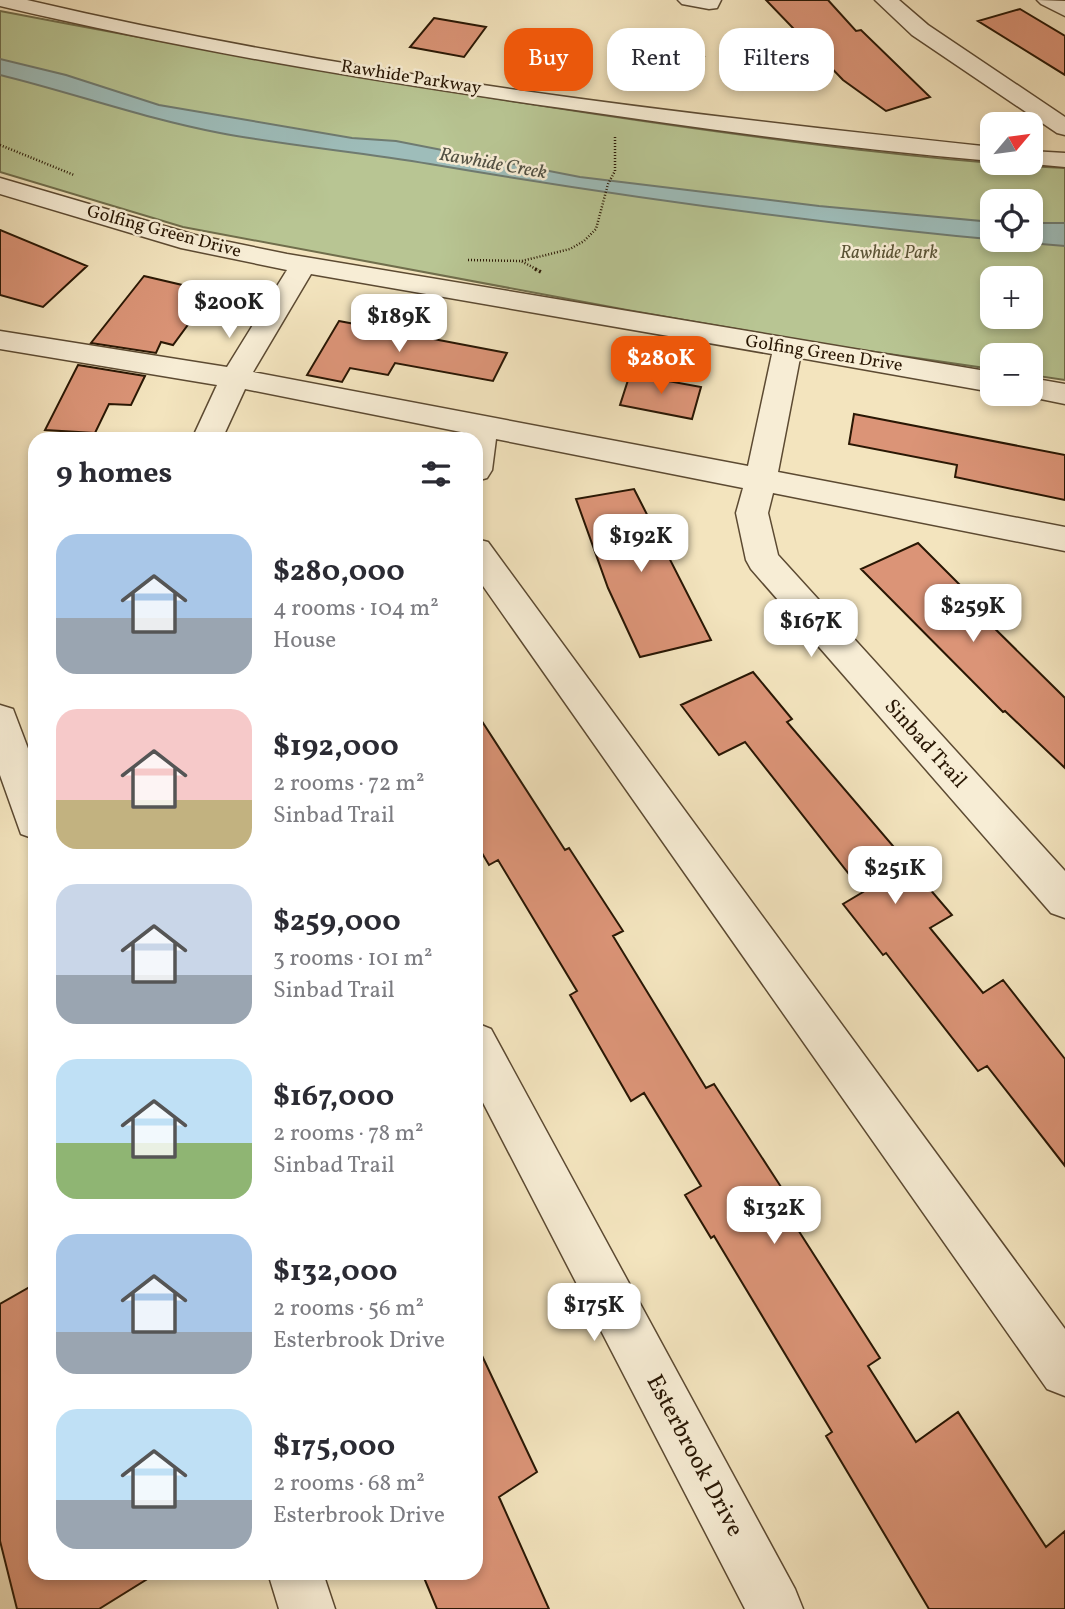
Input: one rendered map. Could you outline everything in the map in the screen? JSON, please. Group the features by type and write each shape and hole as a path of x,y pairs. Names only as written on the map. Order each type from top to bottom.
{"street":[{"name":"Rawhide Parkway","path":"0,0 186,40 370,73 635,113 842,139 980,153"},
{"path":"689,0 710,0"},
{"path":"886,0 920,30 1065,128"},
{"path":"1048,0 1065,10"},
{"path":"1043,159 1065,160"},
{"name":"Golfing Green Drive","path":"0,186 190,242 303,265 980,380"},
{"path":"211,432 235,378 303,265"},
{"path":"0,340 235,378 1065,539"},
{"name":"Sinbad Trail","path":"787,349 752,513 763,560 1065,900"},
{"path":"1043,390 1065,394"},
{"path":"481,432 482,426"},
{"path":"483,561 1065,1371"},
{"path":"0,720 28,802"},
{"name":"Esterbrook Drive","path":"483,1057 775,1609"},
{"path":"297,1580 307,1609"}],"path":[{"path":"521,261 570,249 584,241 596,229 608,184 615,171 614,139 617,132"}],"green space":[{"name":"Rawhide Park","path":"0,11 508,101 726,133 980,162 980,175 1043,175 1043,166 1065,168 1065,380 1043,377 1043,343 980,343 980,367 834,346 627,310 183,227 0,172"}],"water":[{"name":"Rawhide Creek","path":"0,59 66,75 159,105 352,138 396,141 580,177 819,206 980,221 980,238 826,222 667,201 272,142 165,121 0,75"},
{"path":"1043,223 1065,223 1065,246 1043,244"}],"building":[{"path":"766,0 828,0 856,31 861,30 930,97 886,111 834,71 834,28 793,28"},
{"path":"1020,9 1065,36 1065,75 978,21"},
{"path":"434,18 486,27 464,57 410,47"},
{"path":"0,230 87,266 43,307 0,295"},
{"path":"144,276 212,292 173,345 161,342 156,353 91,343"},
{"path":"339,321 507,353 493,381 395,363 388,375 350,368 342,382 307,375"},
{"path":"78,365 145,376 131,405 109,404 95,432 45,430"},
{"path":"630,374 701,387 692,419 620,405"},
{"path":"854,414 1065,455 1065,500 955,477 957,465 849,444"},
{"path":"634,489 711,640 640,657 608,588 576,499"},
{"path":"918,543 980,605 974,608 1065,698 1065,768 1003,712 861,569"},
{"path":"753,672 792,719 787,722 952,915 930,928 983,993 1003,980 1065,1059 1065,1166 987,1066 978,1071 886,953 883,955 843,904 863,892 745,742 719,755 681,705"},
{"path":"483,723 565,850 569,848 623,931 613,936 706,1088 714,1084 785,1193 777,1197 880,1358 868,1366 916,1442 958,1412 1046,1547 1065,1531 1065,1609 929,1609 826,1436 832,1432 714,1236 711,1238 685,1195 701,1186 644,1093 631,1101 570,995 577,991 498,860 489,865 483,855"},
{"path":"28,1288 28,1580 146,1580 99,1609 17,1609 0,1541 0,1304"},
{"path":"483,1358 537,1472 499,1497 549,1609 437,1609 425,1580 483,1580"}]}
